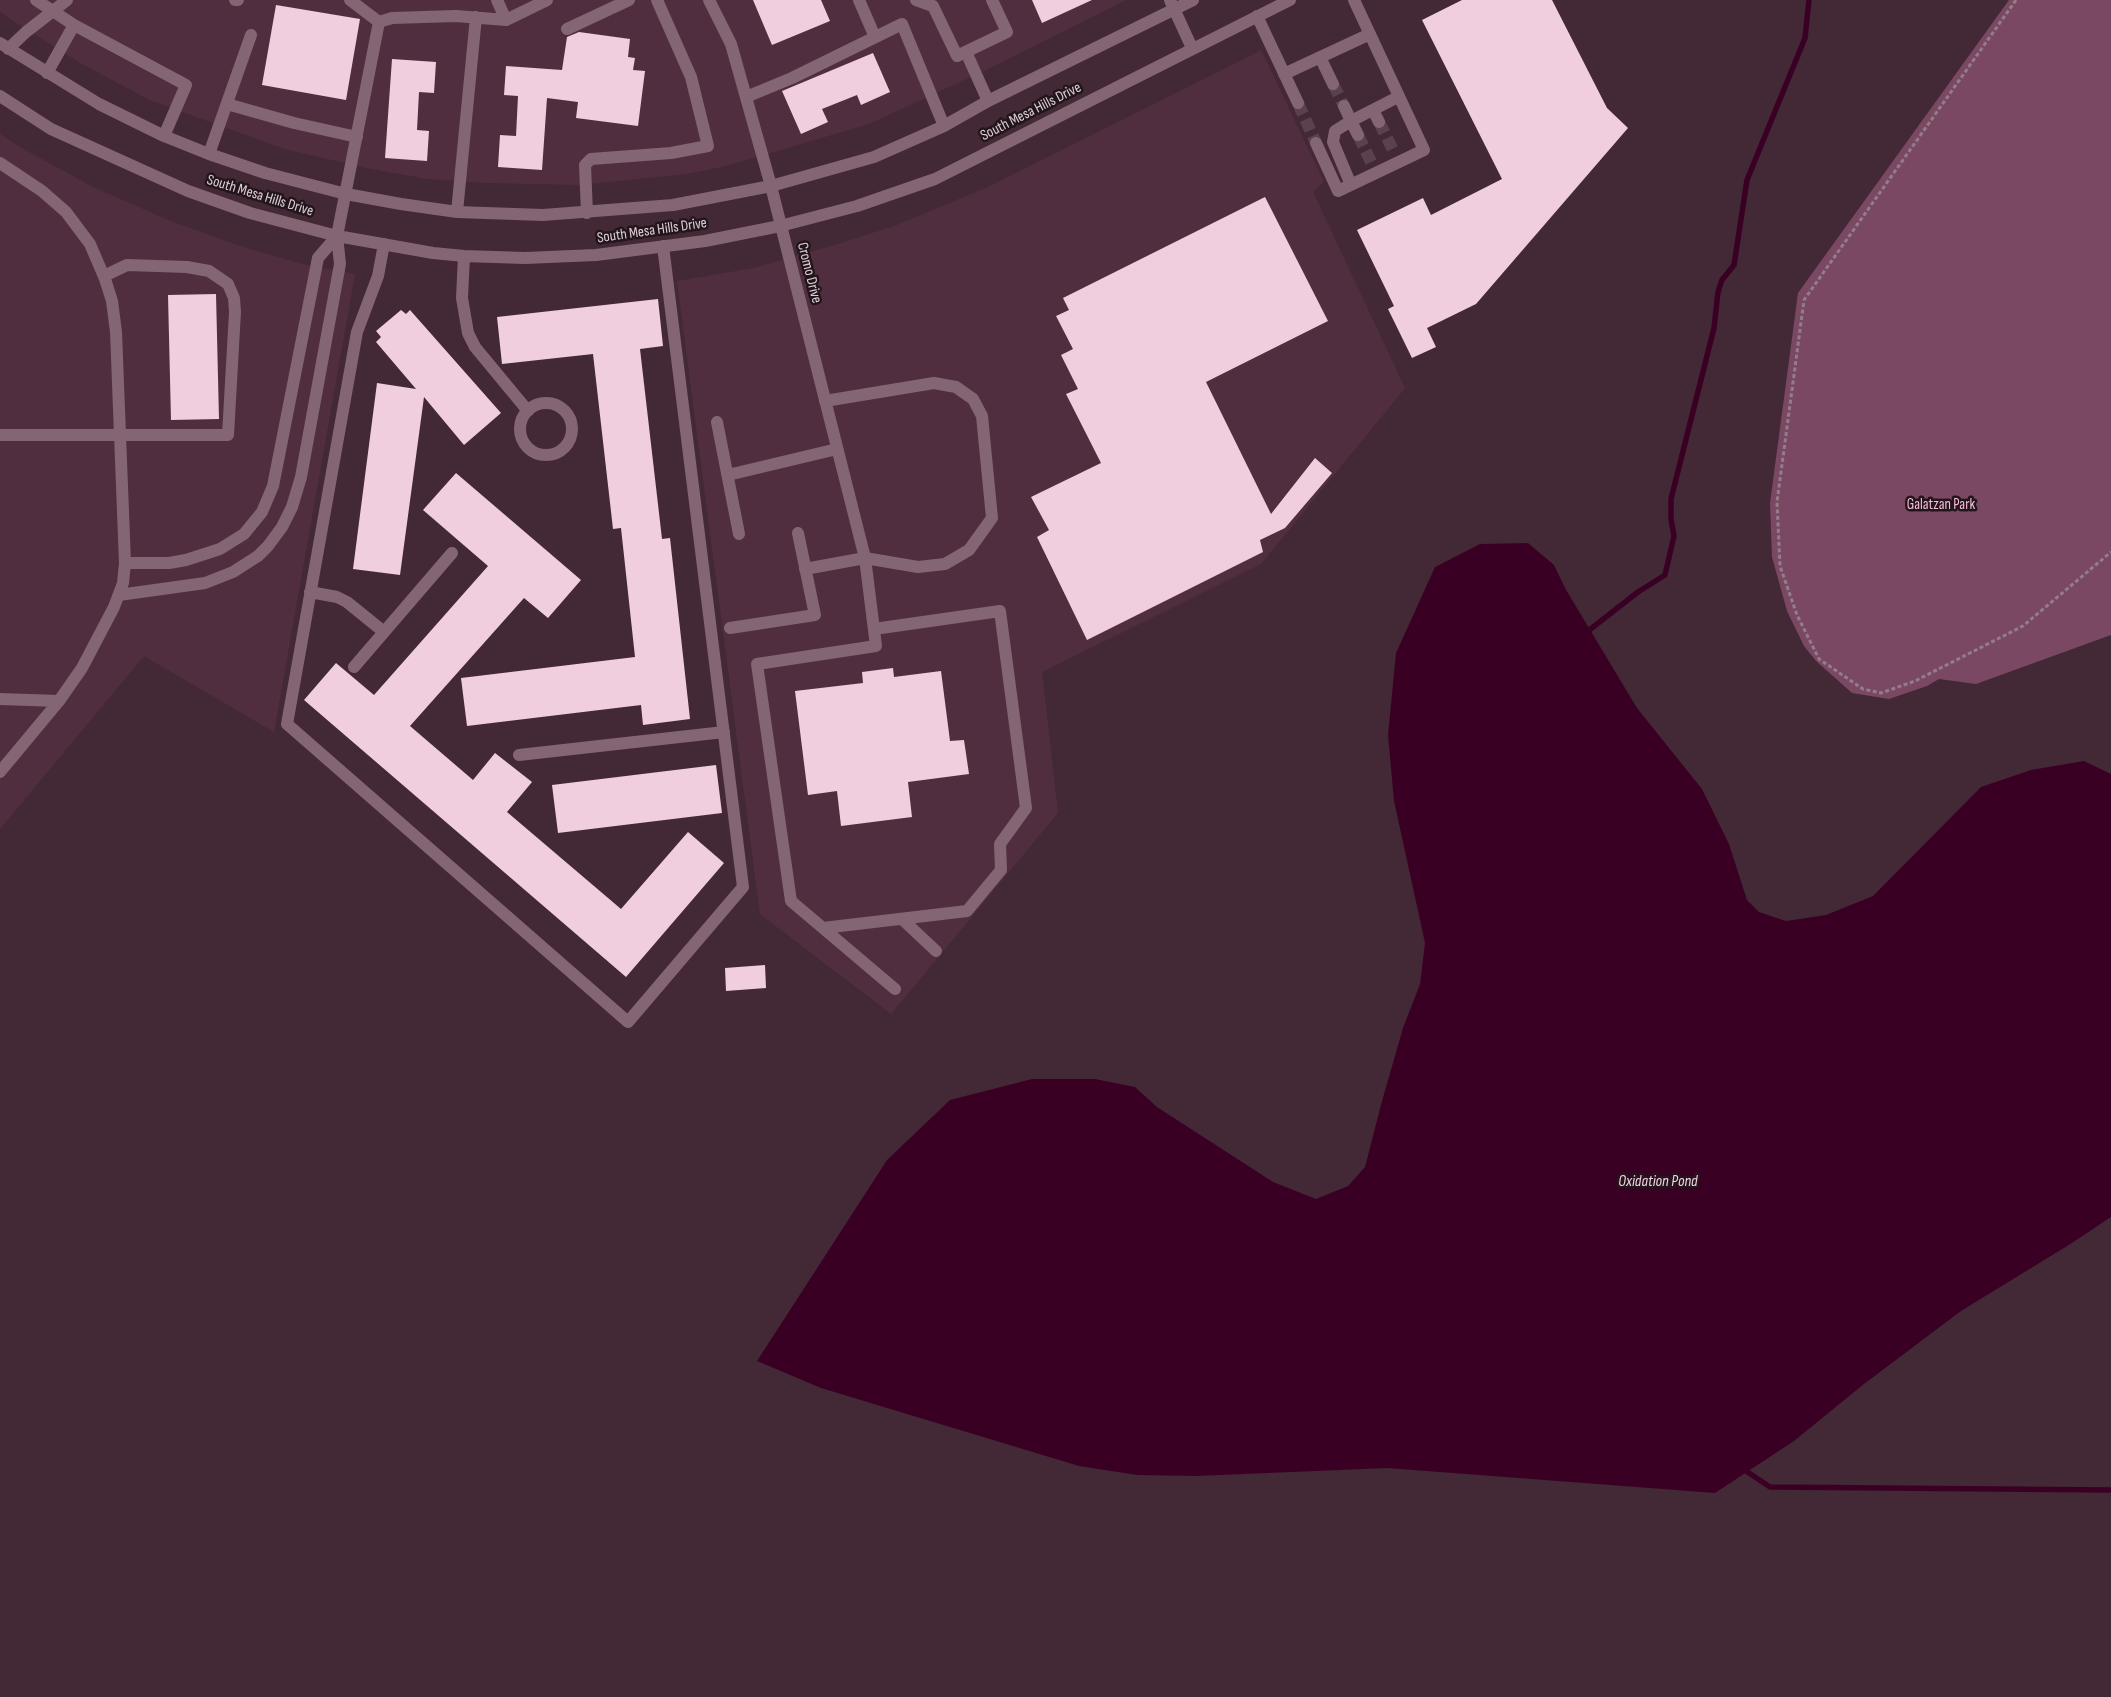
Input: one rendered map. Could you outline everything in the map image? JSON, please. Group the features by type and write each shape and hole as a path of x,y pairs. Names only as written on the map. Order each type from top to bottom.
{"street":[{"path":"36,0 74,25 186,85 164,136"},
{"path":"4,46 26,32 67,0"},
{"path":"350,0 379,22"},
{"path":"497,0 506,20"},
{"path":"379,22 392,18 456,16 506,20 547,0"},
{"path":"567,29 629,0"},
{"path":"587,213 585,165 591,159 671,153 708,146 690,77 657,0"},
{"name":"Cromo Drive","path":"709,0 731,44 771,186 864,558 874,629"},
{"path":"859,0 875,37"},
{"path":"916,0 933,6 957,56 1007,32 992,0"},
{"name":"South Mesa Hills Drive","path":"4,46 99,104 164,136 265,173 346,194 401,204 457,212 543,215 673,205 771,186 874,157 944,126 1172,5 1193,0"},
{"name":"South Mesa Hills Drive","path":"0,96 51,129 188,191 250,213 337,236 464,256 525,258 596,255 705,241 780,226 857,206 935,179 1290,0"},
{"path":"1316,143 1338,191 1351,185 1375,168 1397,158 1424,150 1398,98 1354,0"},
{"path":"1172,5 1192,48"},
{"path":"1257,16 1298,104"},
{"path":"457,212 476,17"},
{"path":"119,595 205,583 233,572 258,556 272,542 292,506 301,478 340,264 337,236 379,22"},
{"path":"746,97 792,78 902,24 944,126"},
{"path":"47,73 74,25"},
{"path":"1284,74 1370,34"},
{"path":"209,154 252,35"},
{"path":"966,52 988,101"},
{"path":"1320,57 1333,84"},
{"path":"1351,185 1333,142 1335,131 1351,121 1376,116 1398,98"},
{"path":"227,104 294,123 357,137"},
{"path":"1344,106 1358,135"},
{"path":"0,163 42,191 66,212 90,244 104,276 112,301 116,332 125,563 123,583 119,595 94,648 72,684 0,772"},
{"path":"125,563 169,564 220,549 244,534 262,512 273,486 318,258 337,236"},
{"path":"384,244 378,276 357,332 286,724 628,1022 743,887 663,246"},
{"path":"464,256 462,298 468,333 475,347 528,411"},
{"path":"0,435 228,435 235,304 231,290 223,280 209,271 198,269 133,264 104,276"},
{"path":"805,569 864,558 918,567 945,564 970,550 992,518 982,416 973,399 956,387 934,383 825,401"},
{"path":"553,404 567,414 572,432 570,440 564,448 558,452 542,455 528,448 522,441 520,425 528,411 535,406 553,404"},
{"path":"717,422 740,534"},
{"path":"728,475 837,449"},
{"path":"730,628 815,615 798,533"},
{"path":"354,667 452,553"},
{"path":"310,592 338,597 384,632"},
{"path":"822,928 967,911 1001,870 1000,844 1026,808 1000,611 874,629 876,646 757,664 791,901 822,928 895,989"},
{"path":"0,699 59,701"},
{"path":"520,755 724,732"},
{"path":"902,919 936,951"}],"path":[{"path":"2016,0 1804,300 1777,502 1780,566 1797,615 1818,659 1863,689 1881,693 1915,681 2023,626 2111,552"}],"shaded area":[{"path":"0,0 1126,0 986,70 869,124 726,166 686,174 579,185 488,183 428,179 366,168 285,149 152,101 80,63 12,20 0,11"},
{"path":"1261,50 1324,182 1313,192 1405,388 1261,564 1042,672 1058,813 891,1014 760,914 677,281 754,268 897,225 985,188"},
{"path":"0,134 93,187 168,220 240,246 302,264 355,274 274,732 144,656 0,829"}],"green space":[{"name":"Galatzan Park","path":"2009,0 2111,0 2111,635 1976,684 1939,679 1927,686 1889,699 1852,693 1816,661 1804,646 1787,611 1772,557 1770,503 1798,293"}],"water":[{"name":"Oxidation Pond","path":"1528,543 1554,565 1565,588 1637,708 1702,789 1729,844 1747,900 1759,912 1786,921 1826,915 1873,896 1981,787 2031,770 2084,761 2111,774 2111,1217 1961,1311 1864,1384 1794,1441 1715,1493 1387,1468 1197,1476 1137,1475 1079,1466 821,1388 757,1361 887,1160 950,1100 1032,1079 1095,1079 1135,1087 1157,1107 1273,1182 1316,1199 1348,1186 1365,1167 1403,1028 1420,984 1425,943 1394,801 1388,735 1396,653 1435,567 1480,544"}],"building":[{"path":"753,0 821,0 830,21 772,45"},
{"path":"1032,0 1092,0 1042,23"},
{"path":"1462,0 1552,0 1607,108 1628,128 1476,304 1427,328 1436,347 1412,358 1388,309 1394,306 1357,230 1423,198 1431,215 1502,179 1422,20"},
{"path":"276,5 360,19 346,100 262,85"},
{"path":"579,32 630,39 628,57 635,58 633,70 645,71 638,126 576,118 578,102 547,98 542,170 498,167 500,135 516,136 518,96 504,95 506,66 562,70 567,37"},
{"path":"873,53 890,92 861,105 857,95 822,109 828,122 801,134 782,91"},
{"path":"392,59 436,62 434,93 419,92 417,130 429,131 427,161 385,158"},
{"path":"1265,197 1328,321 1206,382 1271,514 1315,458 1332,473 1285,528 1260,540 1263,552 1087,640 1037,537 1049,530 1031,497 1101,463 1066,394 1078,389 1061,355 1073,349 1056,316 1069,310 1063,298"},
{"path":"216,294 219,419 171,420 168,295"},
{"path":"658,299 663,346 640,349 662,539 670,538 690,719 643,725 641,705 467,726 461,678 635,657 621,528 613,529 593,354 502,364 497,317"},
{"path":"401,310 406,314 410,310 501,413 464,445 424,397 400,575 353,569 377,383 416,389 376,342 381,337 376,331"},
{"path":"456,473 581,580 548,618 524,598 410,726 473,780 495,753 532,782 507,812 621,909 688,832 724,863 626,977 304,700 336,663 374,695 488,566 423,510"},
{"path":"893,668 894,677 941,671 950,741 964,740 969,774 908,782 912,817 841,826 837,791 808,795 795,691 863,683 862,672"},
{"path":"716,765 722,813 558,833 552,785"},
{"path":"765,965 766,988 726,991 725,968"}],"waterway":[{"path":"1588,636 1588,631 1638,592 1665,575 1674,536 1671,519 1671,499 1714,328 1718,292 1722,280 1734,265 1747,180 1805,38 1809,0"},
{"path":"1743,1469 1770,1487 2111,1490"}],"tunnel":[{"path":"1333,84 1344,106"},
{"path":"1298,103 1316,143"},
{"path":"1379,122 1395,154"},
{"path":"1358,135 1372,164"}]}
